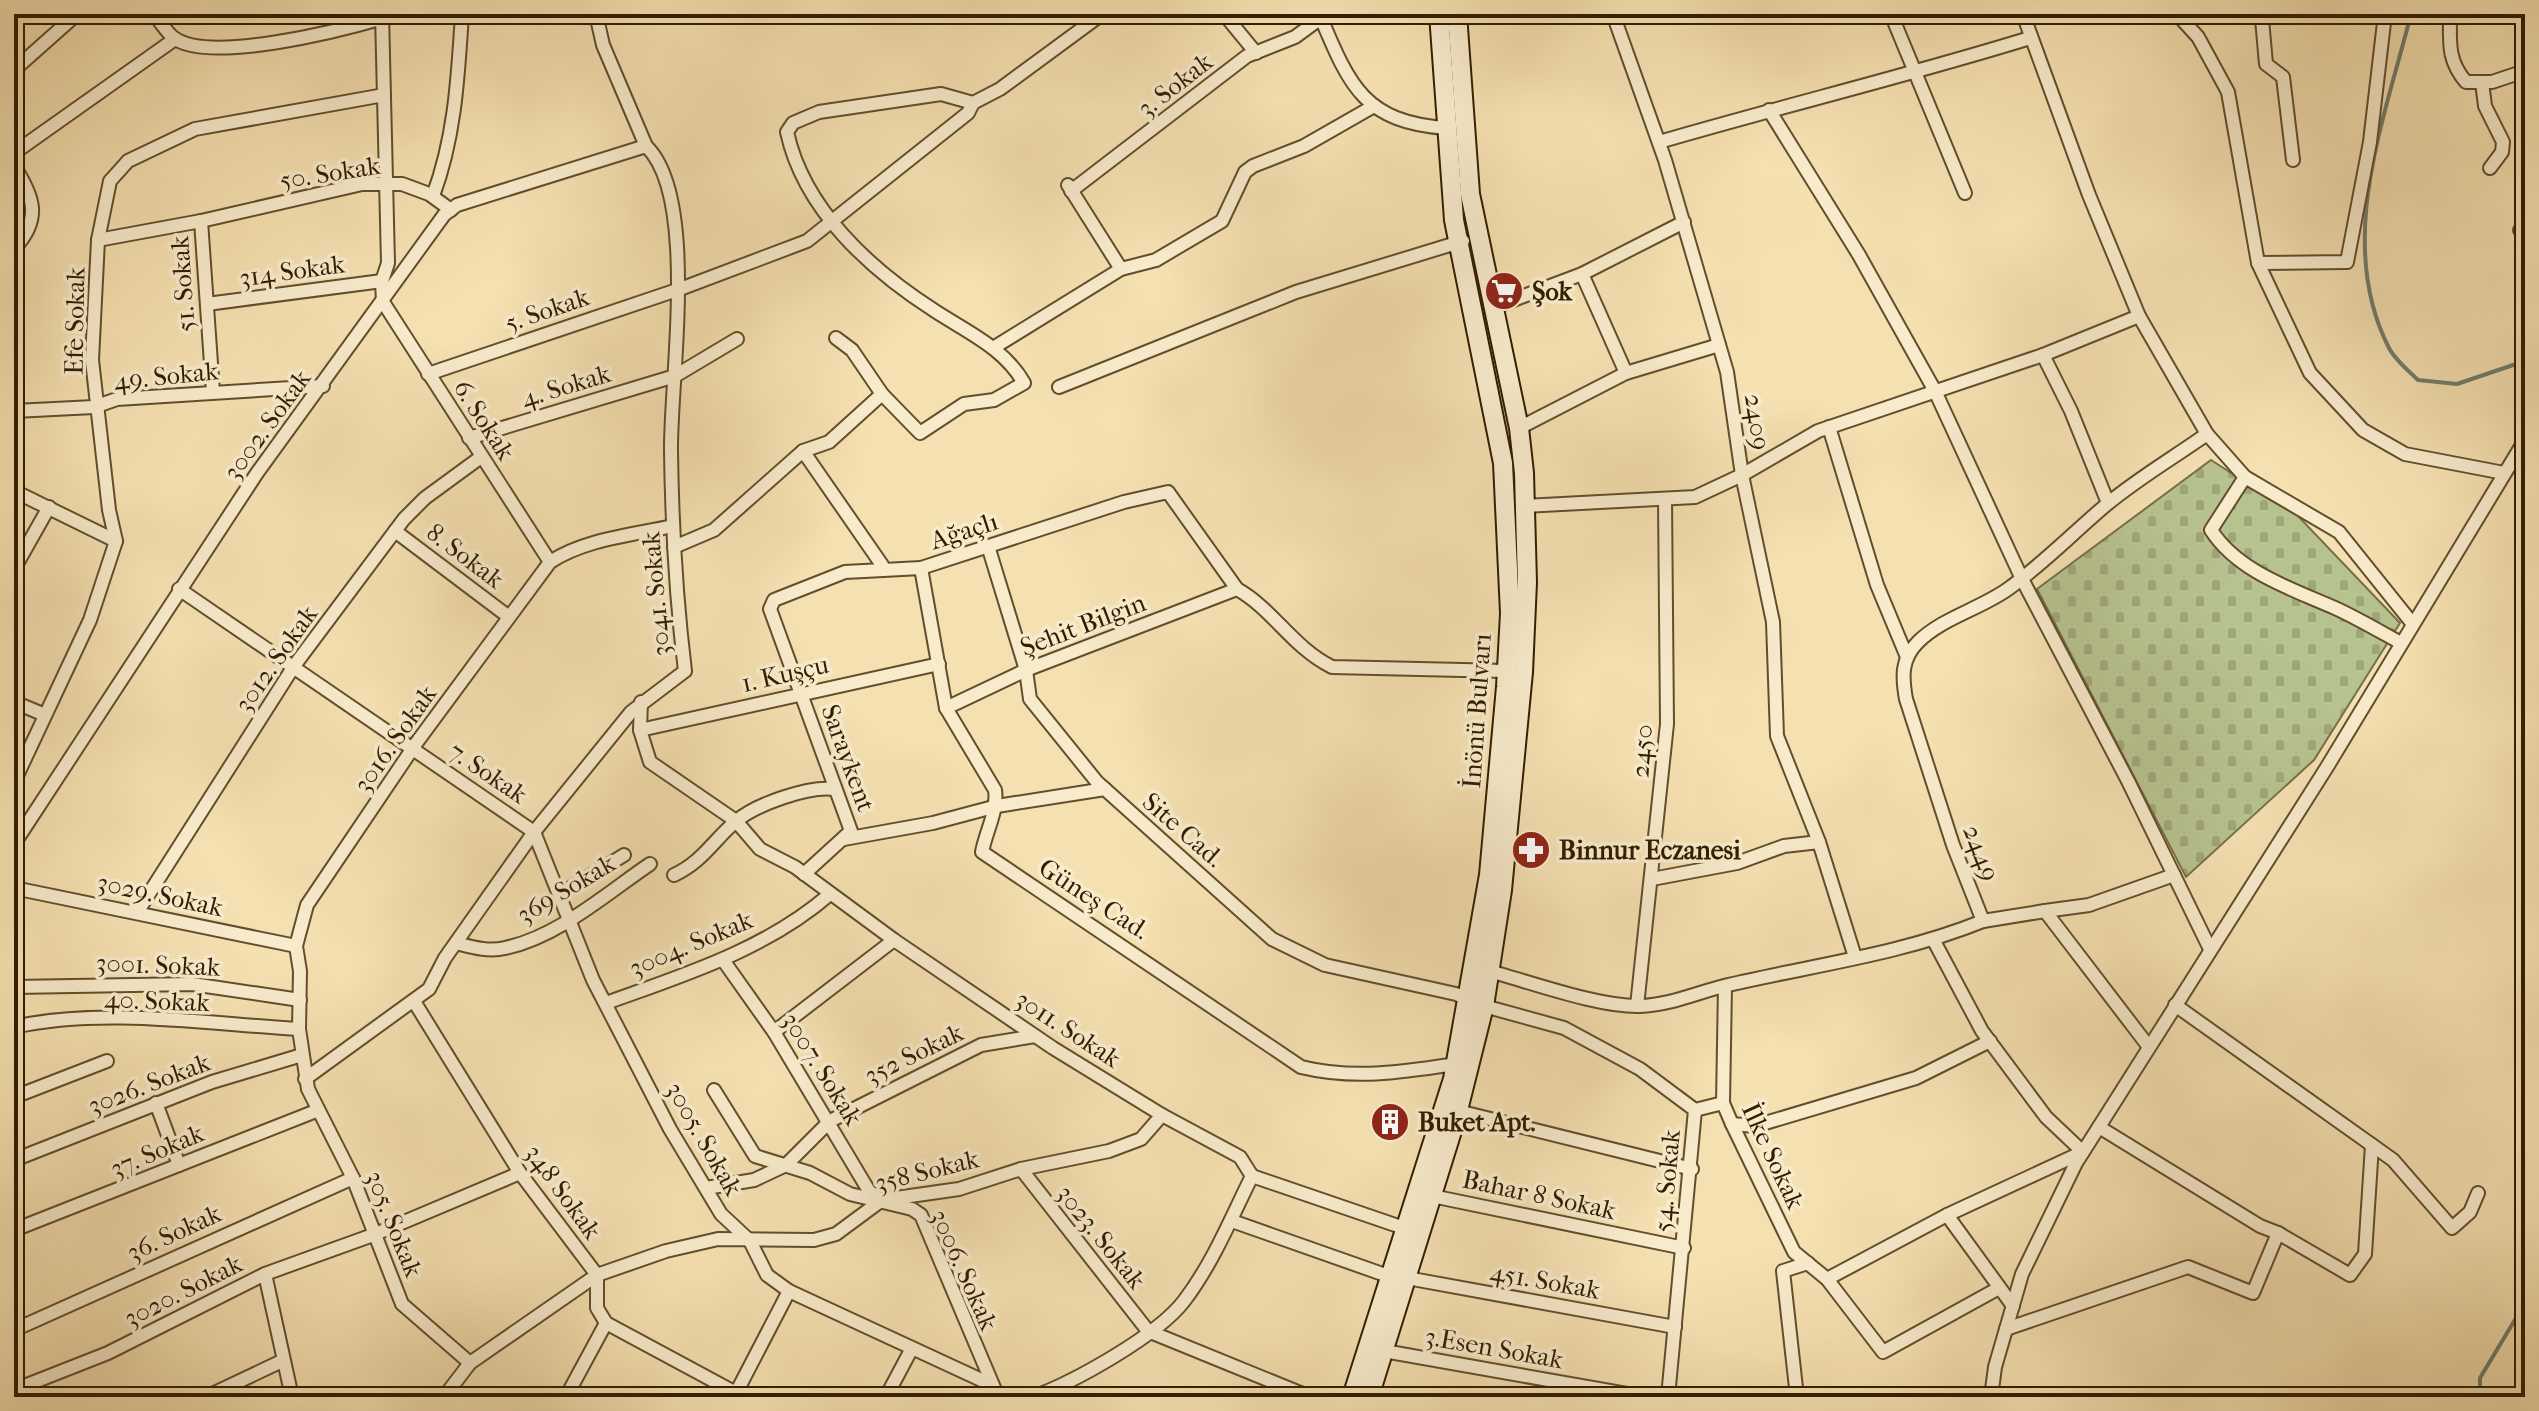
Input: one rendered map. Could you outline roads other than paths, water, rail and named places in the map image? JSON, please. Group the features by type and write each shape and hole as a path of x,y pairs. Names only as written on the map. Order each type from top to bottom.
{"main road":[{"name":"İnönü Bulvarı","path":"1352,1397 1399,1278 1407,1229 1477,1002 1499,792 1510,613 1503,463 1459,241 1446,128 1439,14"},
{"name":"İnönü Bulvarı","path":"1457,14 1470,194 1519,428 1527,582 1523,672 1502,890 1482,969"},
{"path":"1369,1397 1384,1351 1399,1278 1432,1196 1458,1111 1477,1002"}],"street":[{"path":"14,70 77,14"},
{"path":"154,14 175,39 204,48 323,35 383,16 388,263 382,281 383,302"},
{"path":"462,14 457,99 448,158 433,196 451,210 646,146"},
{"name":"3041. Sokak","path":"305,1079 415,1003 429,989 456,943 534,832 641,702 685,671 673,526 671,447 680,289 671,204 656,156 646,146 603,45 596,14"},
{"name":"5. Sokak","path":"428,374 680,289 807,241 968,113 973,103 1000,89 1102,14"},
{"path":"1224,14 1256,53"},
{"name":"2409","path":"1613,14 1659,142 1727,372 1742,475 1773,622 1777,736 1819,842 1855,957"},
{"path":"1891,14 1913,75 1965,193"},
{"path":"2023,14 2139,316 2207,434 2245,477 2339,532 2412,623"},
{"path":"2177,14 2198,37 2228,92 2258,263 2310,373 2363,430 2405,454 2504,473"},
{"path":"2256,14 2262,19 2266,64 2283,77 2293,160"},
{"path":"2258,263 2347,262 2370,142 2385,14"},
{"path":"2450,14 2448,48 2457,71 2466,82 2482,82 2525,71"},
{"name":"3. Sokak","path":"1121,269 1070,188 1256,53 1295,37 1321,16 1345,75 1374,106 1392,119 1415,126 1446,128"},
{"path":"1659,142 1769,110 1913,75 2030,38"},
{"path":"14,153 175,39"},
{"path":"2482,82 2485,106 2503,142 2502,152 2490,168"},
{"path":"836,338 852,350 882,394 920,433 964,404 994,400 1024,383 1011,360 885,278 831,221 792,155 787,132 793,123 819,112 941,94 973,103"},
{"name":"Efe Sokak","path":"14,782 90,620 116,541 109,510 92,360 98,240 110,181 128,161 149,149 215,123 384,95"},
{"path":"993,348 1121,269 1156,260 1222,221 1245,172 1258,163 1304,146 1374,106"},
{"path":"1769,110 1859,255 1935,391 2022,579 2210,949"},
{"path":"14,166 33,199 34,211 22,240 14,249"},
{"name":"50. Sokak","path":"98,240 201,221 362,184 402,184 433,196"},
{"name":"3002. Sokak","path":"14,844 179,589 444,215 451,210"},
{"name":"51. Sokak","path":"201,221 213,392"},
{"path":"1492,308 1582,274 1684,222"},
{"path":"1059,387 1296,292 1459,241 1478,238"},
{"path":"1582,274 1626,373"},
{"name":"314 Sokak","path":"207,304 382,281"},
{"name":"6. Sokak","path":"383,302 550,562"},
{"path":"1524,506 1695,497 1829,427 2043,355 2139,316"},
{"name":"4. Sokak","path":"469,438 675,376 737,339"},
{"path":"1519,428 1626,373 1719,345"},
{"path":"2043,355 2071,411 2108,503"},
{"name":"49. Sokak","path":"14,411 99,406 117,399 323,386"},
{"path":"674,547 714,530 803,451 829,442 882,394"},
{"path":"1829,427 1877,585 1907,657"},
{"path":"1907,657 1918,642 1935,630 1986,604 2022,579 2108,503 2207,434"},
{"path":"1991,1397 1995,1367 2022,1274 2083,1152 2327,767 2525,440"},
{"path":"803,451 882,565 882,570"},
{"name":"3012. Sokak","path":"138,911 294,666 395,531 425,498 481,457"},
{"path":"2245,477 2211,530 2217,539 2237,558 2268,578 2401,643"},
{"path":"14,491 116,541"},
{"name":"Ağaçlı","path":"774,600 845,572 921,568 1124,502 1168,492 1237,589"},
{"name":"2450","path":"1637,1006 1667,724 1665,499"},
{"path":"14,569 49,507"},
{"name":"3016. Sokak","path":"305,1079 299,1029 296,946 307,905 413,749 550,562 564,553 606,540 673,526"},
{"name":"8. Sokak","path":"395,531 509,617"},
{"name":"Site Cad.","path":"988,546 1026,670 1030,699 1105,789 1272,939 1325,965 1477,1002"},
{"path":"921,568 946,708 995,790 997,806"},
{"name":"7. Sokak","path":"179,589 534,832"},
{"path":"1237,589 1252,597 1308,655 1332,667 1506,671"},
{"name":"Şehit Bilgin","path":"946,708 1026,670 1237,589"},
{"name":"Saraykent","path":"774,600 770,609 851,831 844,839"},
{"name":"2449","path":"1482,969 1637,1006 1671,1003 1725,986 1934,941 1983,921 1953,845 1906,699 1902,675 1907,657"},
{"name":"1. Kuşçu","path":"640,730 800,692 939,664"},
{"path":"14,702 45,715"},
{"name":"3011. Sokak","path":"641,702 640,730 650,762 736,821 760,849 804,874 1035,1036 1162,1115 1240,1157 1252,1176"},
{"path":"674,875 708,853 736,821 796,793 817,787 834,789"},
{"path":"804,874 844,839 933,823 997,806 1105,789"},
{"name":"Güneş Cad.","path":"997,806 987,826 982,852 1301,1067 1326,1073 1374,1076 1456,1064"},
{"name":"3005. Sokak","path":"534,832 606,1003 670,1129 721,1214 750,1241 767,1275 789,1291 990,1384"},
{"path":"1652,879 1737,863 1784,846 1819,842"},
{"path":"559,895 624,855"},
{"name":"369 Sokak","path":"456,943 483,950 505,948 540,936 650,864"},
{"path":"1983,921 2089,905 2174,875"},
{"name":"3029. Sokak","path":"14,888 138,911 296,946"},
{"name":"3004. Sokak","path":"606,1003 723,960 809,913 830,894"},
{"path":"2045,911 2149,1047"},
{"path":"774,1032 894,940"},
{"path":"1934,941 1990,1041 2046,1117 2083,1152"},
{"name":"3007. Sokak","path":"723,960 774,1032 830,1121 869,1191 882,1200"},
{"name":"3001. Sokak","path":"14,987 192,984 300,1000"},
{"name":"İlke Sokak","path":"1725,986 1723,1103 1732,1124 1794,1252 1827,1279 1883,1352 1999,1288"},
{"name":"54. Sokak","path":"1477,1002 1564,1028 1640,1069 1695,1110 1692,1169 1668,1397"},
{"name":"348 Sokak","path":"415,1003 520,1173 597,1275 470,1363 444,1397"},
{"path":"2175,1005 2393,1160 2452,1228 2470,1212 2478,1193"},
{"name":"40. Sokak","path":"14,1027 48,1021 134,1020 299,1029"},
{"name":"352 Sokak","path":"786,1165 830,1121 981,1045 1035,1036"},
{"path":"1732,1124 1755,1126 1916,1078 1990,1041"},
{"name":"3026. Sokak","path":"14,1160 212,1082 302,1055"},
{"path":"14,1097 107,1061"},
{"name":"305. Sokak","path":"305,1079 316,1111 353,1178 402,1304 470,1363"},
{"name":"3006. Sokak","path":"714,1090 755,1156 768,1163 786,1165 850,1194 882,1200 921,1215 998,1397"},
{"path":"156,1103 179,1165"},
{"path":"1695,1110 1723,1103"},
{"name":"37. Sokak","path":"14,1230 316,1111"},
{"path":"1458,1111 1692,1169"},
{"name":"358 Sokak","path":"597,1275 666,1251 718,1239 814,1240 836,1234 882,1200 959,1189 1021,1169 1109,1151 1141,1139 1162,1115"},
{"path":"2099,1127 2260,1226 2278,1233 2350,1275 2365,1254 2372,1145"},
{"path":"1827,1279 1947,1215 2083,1152"},
{"path":"706,1188 754,1180 786,1165"},
{"name":"3023. Sokak","path":"1021,1169 1148,1331"},
{"name":"3020. Sokak","path":"14,1390 108,1353 265,1274 373,1235 520,1173"},
{"path":"1033,1397 1091,1369 1148,1331 1183,1302 1232,1221 1252,1176 1407,1229"},
{"name":"36. Sokak","path":"14,1330 353,1178"},
{"name":"Bahar 8 Sokak","path":"1432,1196 1684,1248"},
{"path":"1947,1215 2013,1306"},
{"name":"451. Sokak","path":"1232,1221 1399,1278 1675,1327"},
{"path":"2006,1329 2188,1267 2253,1293 2278,1233"},
{"path":"1797,1397 1783,1271 1808,1263"},
{"path":"265,1274 292,1397"},
{"path":"597,1275 597,1308 606,1323 735,1395 789,1291"},
{"path":"566,1397 606,1323"},
{"path":"1148,1331 1310,1397"},
{"path":"886,1397 911,1350"},
{"name":"3.Esen Sokak","path":"1384,1351 1644,1397"},
{"path":"206,1397 282,1361"}],"waterway":[{"path":"2411,14 2378,139 2370,182 2365,224 2366,267 2373,308 2389,348 2418,380 2457,384 2525,361"},
{"path":"2480,1397 2480,1378 2525,1303"}],"place":[{"name":"Şok","path":"1504,291"},
{"name":"Binnur Eczanesi","path":"1531,850"},
{"name":"Buket Apt.","path":"1390,1122"}]}
